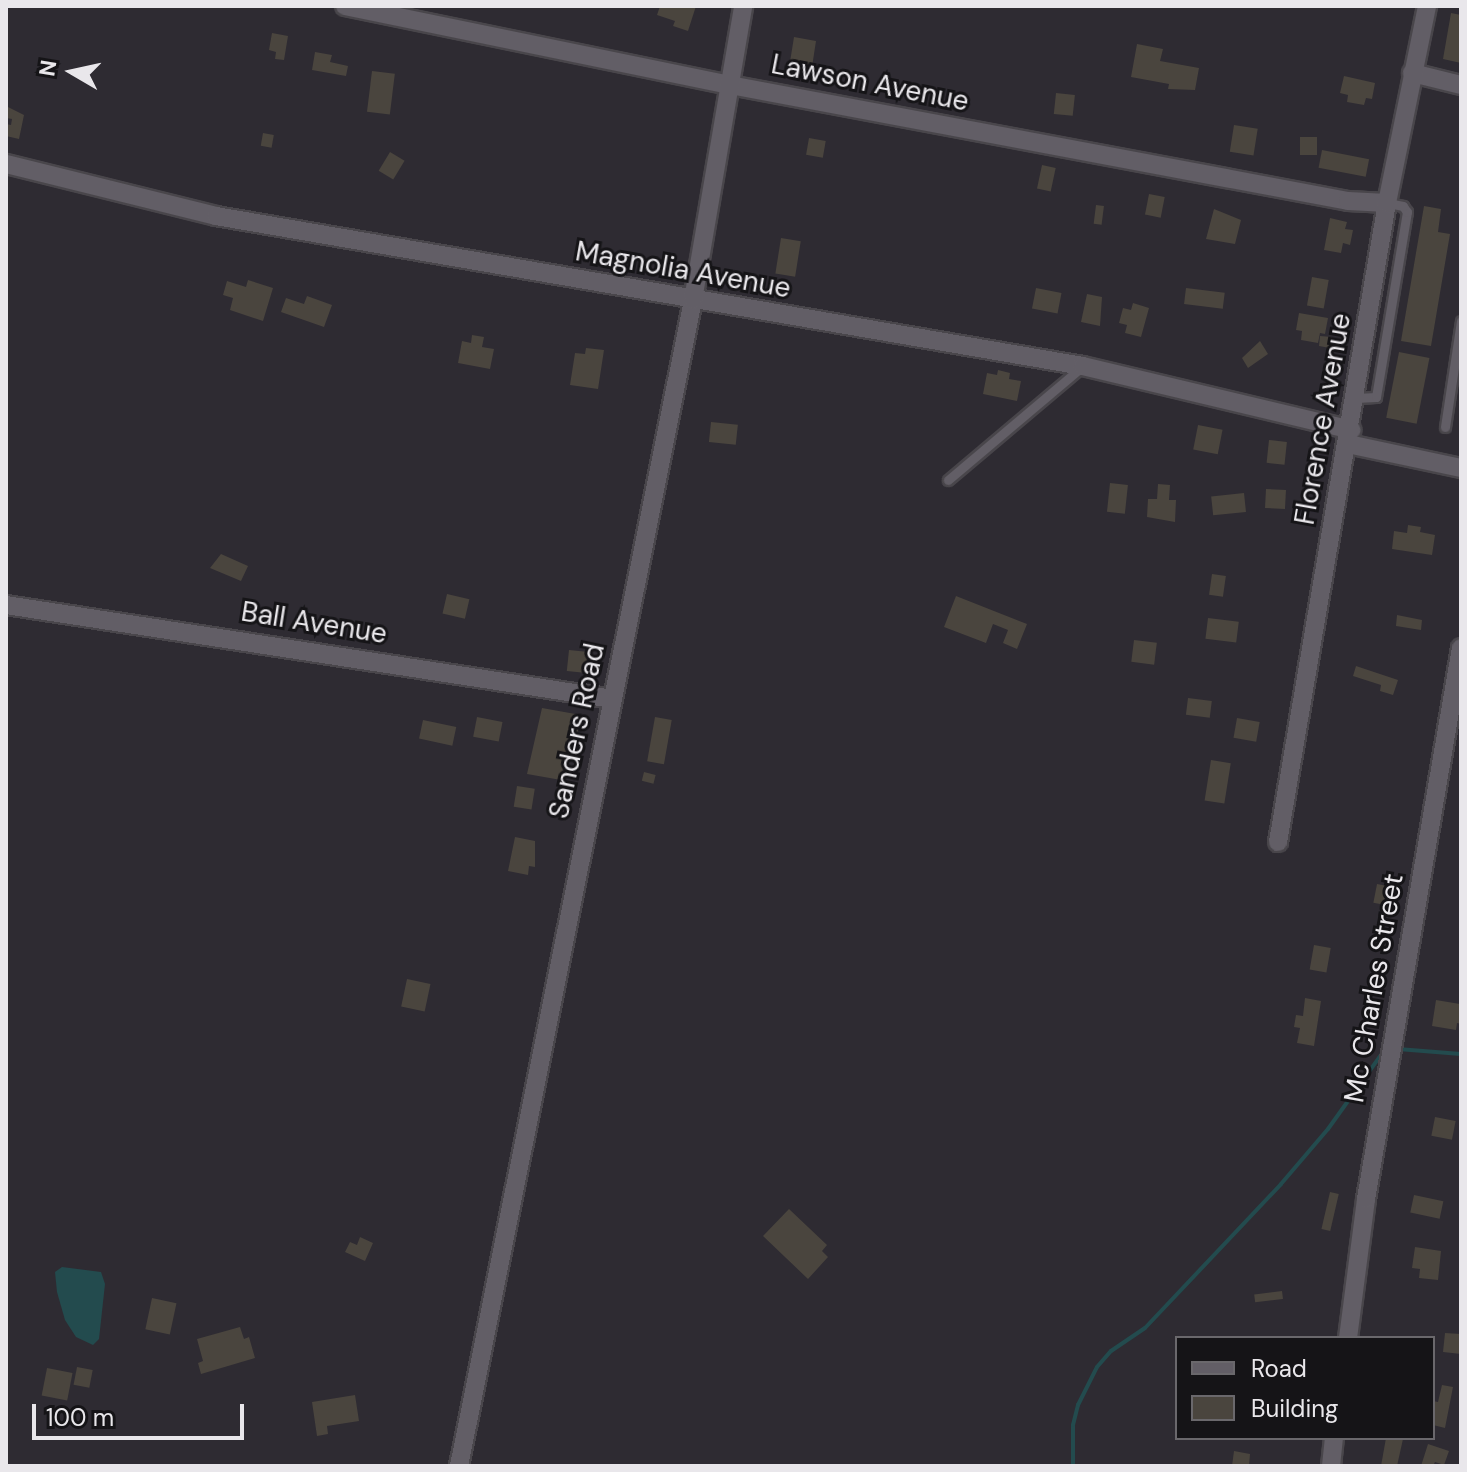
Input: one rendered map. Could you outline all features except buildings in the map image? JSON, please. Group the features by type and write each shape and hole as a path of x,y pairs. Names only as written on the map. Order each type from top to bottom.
{"street":[{"name":"Lawson Avenue","path":"345,6 730,85 1348,201 1387,203"},
{"name":"Sanders Road","path":"459,1466 693,300 743,6"},
{"name":"Florence Avenue","path":"1278,842 1350,437 1387,203 1427,6"},
{"path":"1412,73 1461,85"},
{"name":"Magnolia Avenue","path":"6,164 216,216 1083,366 1350,437"},
{"path":"1350,437 1461,468"},
{"name":"Ball Avenue","path":"6,605 613,699"},
{"name":"Mc Charles Street","path":"1348,1336 1366,1199 1461,648"},
{"path":"1331,1466 1334,1440"}],"lane":[{"path":"1356,398 1376,397 1407,212 1403,206 1387,203"},
{"path":"1381,243 1401,246"},
{"path":"1445,427 1461,321"},
{"path":"1368,322 1388,325"},
{"path":"948,480 1083,366"}],"water":[{"path":"62,1267 101,1272 105,1284 99,1339 93,1345 76,1337 65,1320 55,1272"}],"waterway":[{"path":"1073,1466 1073,1425 1078,1405 1097,1367 1111,1351 1145,1328 1281,1184 1328,1129 1386,1048"},
{"path":"1398,1049 1461,1054"}]}
